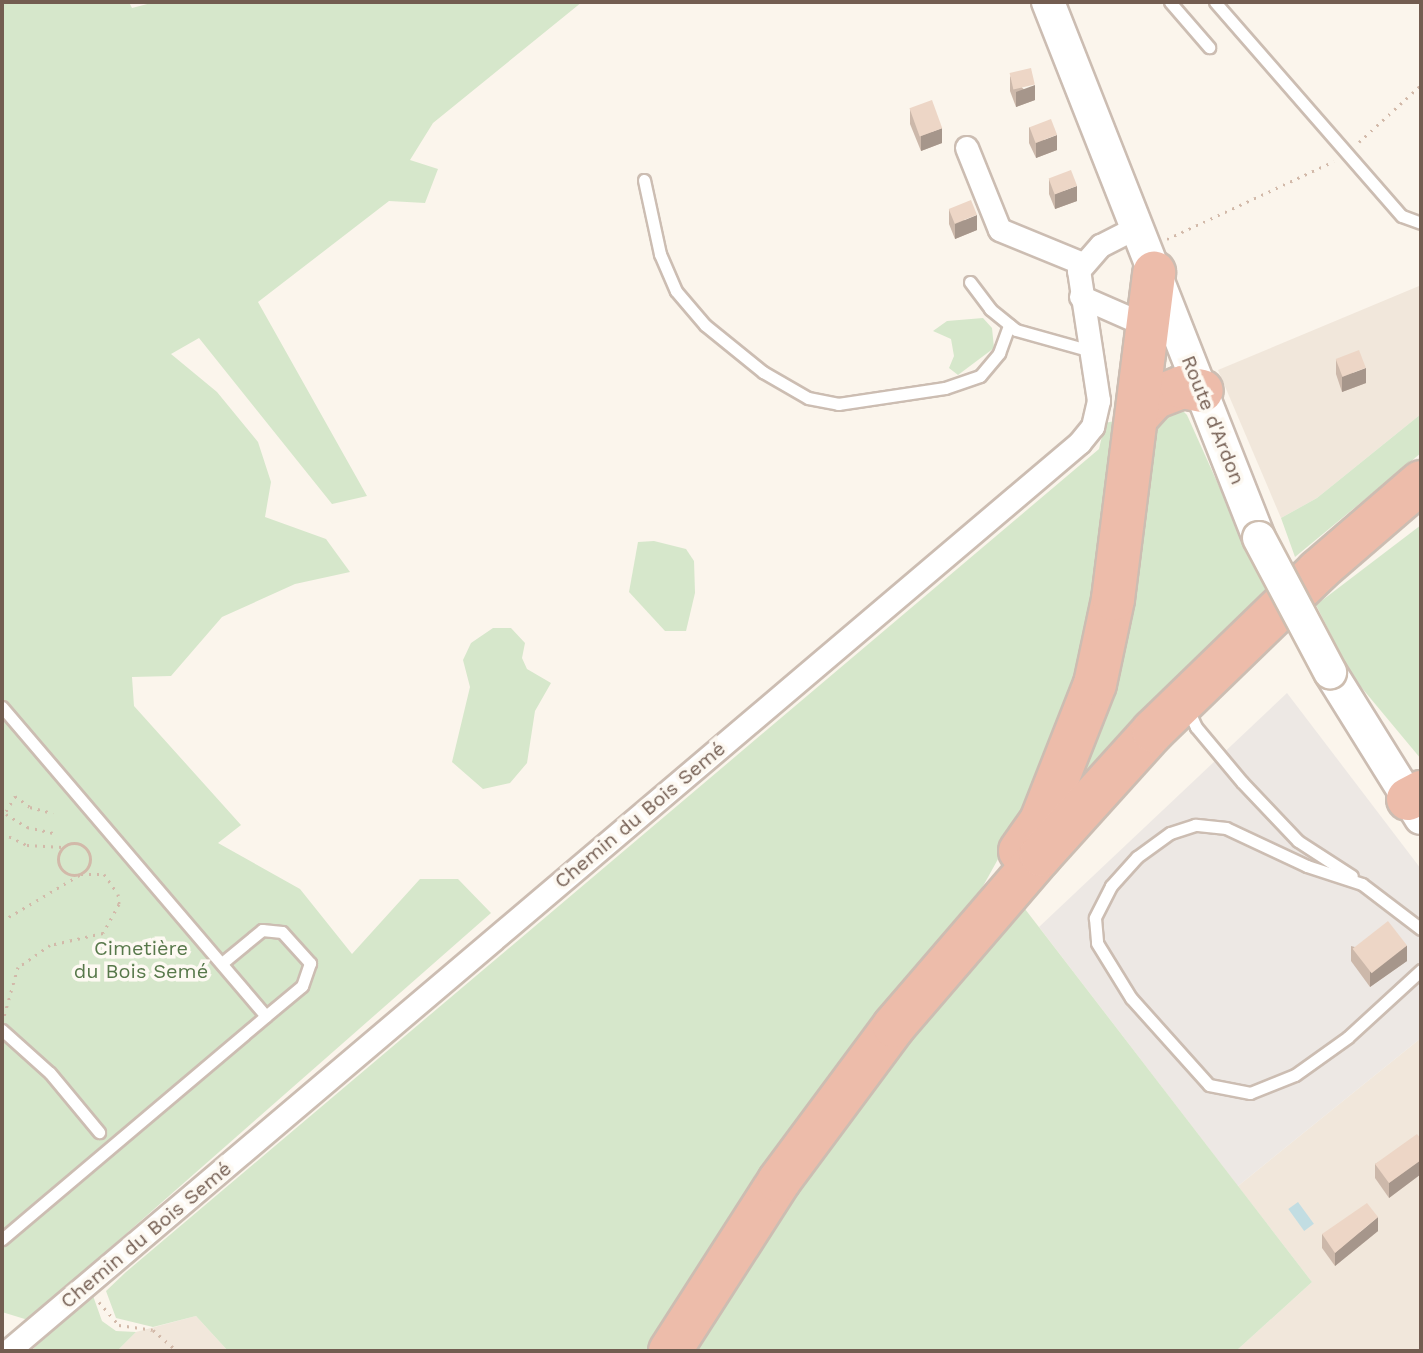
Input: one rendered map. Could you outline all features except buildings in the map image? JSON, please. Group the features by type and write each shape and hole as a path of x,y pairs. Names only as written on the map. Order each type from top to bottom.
{"highway":[{"path":"670,1351 779,1181 894,1026 933,964 1041,821 1075,744 1095,684 1113,599 1147,326 1149,248"},
{"path":"1137,417 1154,398 1182,387 1202,391"},
{"path":"894,1026 1153,731 1318,571 1421,482"},
{"path":"1153,731 1421,506"}],"main road":[{"name":"Route d'Ardon","path":"1048,2 1149,248 1259,538 1330,672 1417,803"}],"street":[{"path":"967,148 1000,230 1083,264 1101,246 1149,248"},
{"name":"Chemin du Bois Semé","path":"4,1351 1080,443 1093,427 1099,401 1081,297 1083,264"},
{"path":"1081,297 1147,326"}],"lane":[{"path":"1215,2 1402,216 1421,223"},
{"path":"1175,4 1209,47"},
{"path":"644,180 660,254 676,291 705,325 763,372 808,398 838,404 945,388 980,376 999,353 1009,325"},
{"path":"970,282 1009,325 1069,349 1091,351"},
{"path":"1185,704 1196,727 1298,841 1421,929"},
{"path":"2,707 266,1016"},
{"path":"1362,884 1307,866 1226,828 1195,825 1170,833 1111,886 1095,918 1097,943 1131,998 1209,1085 1250,1093 1295,1075 1337,1045 1421,970"},
{"path":"2,1239 302,986 310,963 282,932 262,930 222,963"},
{"path":"2,1030 50,1073 99,1132"}],"path":[{"path":"1149,248 1347,154 1421,85"},
{"path":"53,813 30,807 15,796 4,816 27,827 53,833"},
{"path":"2,833 27,845 65,847 75,843 88,850 90,862 81,874 2,921"},
{"path":"2,1030 5,1003 18,967 50,945 103,933 115,913 118,894 104,874 70,874 60,866 65,847"},
{"path":"106,1268 97,1298 108,1317 119,1325 153,1330 177,1351"}],"shaded area":[{"path":"1419,286 1421,414 1317,498 1281,518 1218,370"},
{"path":"1287,693 1421,869 1421,1038 1238,1186 1039,927"},
{"path":"1421,1038 1421,1351 1236,1351 1312,1282 1238,1186"},
{"path":"196,1316 228,1351 117,1351 136,1332"}],"green space":[{"name":"Cimetière du Bois Semé","path":"2,2 129,2 132,8 155,2 582,2 433,123 410,160 438,169 425,203 389,201 258,302 367,496 332,504 199,338 171,354 217,392 258,442 271,482 265,517 326,539 350,572 295,584 222,617 171,676 132,677 134,706 241,825 218,843 300,889 352,954 420,879 458,879 491,913 28,1320 2,1312"},
{"path":"983,318 992,328 994,348 958,375 949,368 954,356 951,339 933,331 947,321"},
{"path":"1173,401 1187,415 1267,593 1053,819 1141,441"},
{"path":"1421,414 1421,453 1295,557 1281,518 1317,498"},
{"path":"1124,419 1091,651 1043,778 982,888 840,1063 655,1351 228,1351 196,1316 153,1327 116,1318 106,1291 126,1272 1099,449 1105,423"},
{"path":"1421,525 1421,759 1351,675 1316,605"},
{"path":"654,541 686,549 694,561 695,593 686,631 665,631 629,592 638,542"},
{"path":"493,628 511,628 525,643 522,658 527,669 551,683 535,711 527,763 510,783 483,789 452,762 470,687 463,660 471,643"},
{"path":"1025,909 1312,1282 1236,1351 686,1351 791,1191 902,1043"},
{"path":"92,1293 102,1321 116,1331 136,1332 117,1351 31,1351"}],"water":[{"path":"1298,1202 1314,1224 1304,1231 1288,1209"}]}
